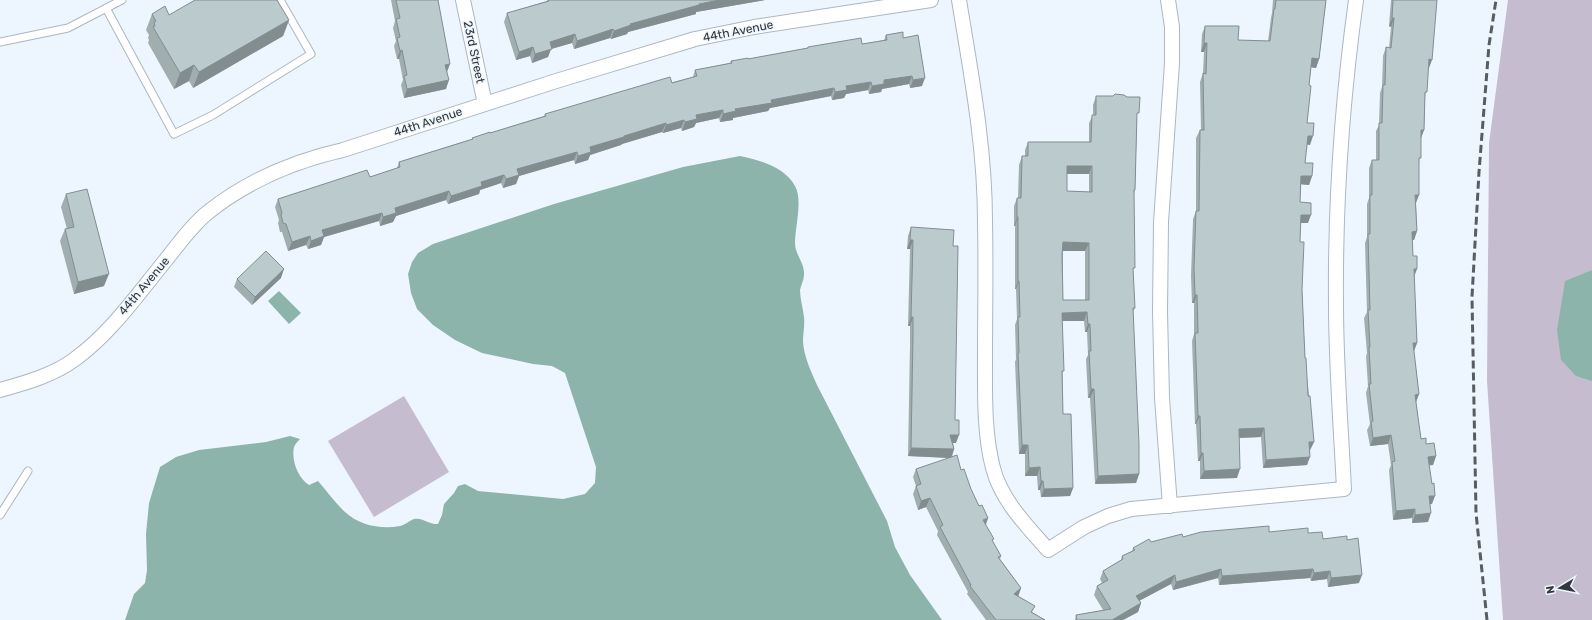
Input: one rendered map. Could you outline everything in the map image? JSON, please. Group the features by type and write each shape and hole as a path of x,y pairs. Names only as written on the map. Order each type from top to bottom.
{"street":[{"name":"23rd Street","path":"463,0 485,104"},
{"name":"44th Avenue","path":"0,390 39,378 75,360 105,332 207,214 247,186 284,168 695,39 754,27 931,0"},
{"path":"959,0 979,123 984,172 985,384 988,439 993,469 1003,492 1018,515 1048,550 1084,527 1108,516 1131,509 1344,489 1336,306 1336,256 1341,149 1349,50 1356,0"},
{"path":"1168,0 1172,27 1172,63 1161,222 1160,312 1162,398 1170,506"}],"lane":[{"path":"0,42 68,28 122,0"},
{"path":"106,8 174,134 213,115 311,54 280,0"},
{"path":"0,515 28,471"}],"shaded area":[{"path":"1508,0 1592,0 1592,620 1503,620 1487,381 1489,143"},
{"path":"740,156 771,165 791,179 795,186 799,206 795,247 804,271 804,279 800,290 800,297 804,314 803,342 806,359 817,385 887,521 895,547 910,575 942,620 125,620 134,594 145,583 147,570 146,534 149,503 160,467 176,457 199,450 266,442 290,436 300,439 294,447 293,452 296,468 305,482 309,485 318,481 345,512 357,520 378,527 400,526 414,519 438,524 442,515 444,504 458,486 465,484 478,491 563,499 585,494 595,483 596,467 565,373 552,366 533,364 482,353 455,340 433,325 417,309 411,293 408,274 412,262 418,253 433,244 554,204 683,167"},
{"path":"1592,270 1592,381 1576,376 1561,360 1557,330 1565,281"},
{"path":"279,291 301,313 289,324 268,301"},
{"path":"404,396 449,472 374,517 328,441"}],"building":[{"path":"195,0 277,0 289,20 199,72 194,65 180,73 153,27 155,26 154,22 156,21 152,14 165,6 169,15"},
{"path":"396,0 438,0 450,64 445,65 449,80 407,89 404,76 407,75 402,50 400,51 397,38 400,37 396,19 400,18"},
{"path":"549,0 720,0 699,4 577,41 575,34 550,42 552,49 535,54 533,47 519,52 507,13"},
{"path":"1276,0 1326,0 1319,59 1312,58 1309,85 1311,86 1307,123 1314,123 1313,136 1308,136 1305,163 1313,163 1312,176 1301,176 1300,202 1311,203 1311,215 1301,215 1300,242 1304,242 1302,290 1305,358 1314,442 1309,442 1310,457 1266,460 1264,428 1239,429 1240,469 1204,471 1203,453 1201,453 1200,416 1198,416 1195,333 1198,333 1197,295 1195,295 1194,268 1196,211 1199,211 1200,130 1204,130 1203,73 1206,74 1207,43 1204,43 1205,26 1239,26 1238,40 1270,41"},
{"path":"1393,0 1437,0 1432,60 1429,59 1427,92 1425,92 1424,130 1421,130 1419,195 1415,195 1417,231 1412,232 1413,256 1417,256 1417,269 1414,269 1417,343 1413,343 1419,394 1415,395 1421,439 1426,438 1426,444 1434,443 1436,456 1428,457 1432,484 1434,483 1435,496 1429,496 1431,513 1415,515 1415,509 1396,511 1392,462 1395,461 1391,435 1373,438 1371,422 1373,421 1369,384 1371,384 1368,310 1370,310 1368,234 1370,234 1372,160 1379,160 1379,123 1382,123 1386,47 1391,48 1394,18 1392,18"},
{"path":"903,32 903,38 918,35 925,78 913,80 912,76 884,80 884,84 872,86 871,82 846,86 847,90 835,92 834,88 771,100 772,103 735,109 736,111 723,114 723,110 696,115 697,119 685,122 684,120 666,125 666,123 590,147 591,152 578,156 577,152 517,169 519,175 506,179 504,175 481,182 482,186 451,196 449,191 395,208 396,213 383,217 382,213 322,230 324,236 311,241 310,236 292,242 286,224 283,223 278,199 367,170 370,177 400,167 399,162 473,139 472,138 490,132 546,116 545,114 670,77 672,83 697,76 695,70 732,63 731,61 861,38 862,44 887,40 886,35"},
{"path":"1115,94 1124,95 1127,97 1140,97 1139,113 1137,113 1134,190 1135,268 1133,268 1139,474 1098,476 1094,389 1091,389 1089,351 1091,351 1090,324 1088,324 1087,312 1062,313 1064,371 1062,371 1063,414 1071,414 1073,488 1044,489 1043,481 1041,481 1040,467 1029,468 1028,445 1022,445 1018,353 1018,317 1020,317 1017,198 1021,198 1022,156 1028,156 1028,142 1091,142 1092,115 1096,115 1096,96 1113,96","holes":["1067,166 1092,166 1092,192 1067,191","1063,242 1089,243 1089,300 1063,300"]},
{"path":"87,189 109,274 78,282 65,229 74,227 66,194"},
{"path":"911,227 954,230 953,246 958,246 955,420 959,420 959,435 950,435 954,449 911,448 913,317 911,317 913,240 910,240"},
{"path":"266,251 284,269 255,297 237,279"},
{"path":"957,455 961,470 964,469 979,506 982,505 988,518 983,520 994,539 992,540 1001,556 998,557 1021,588 1014,594 1035,606 1031,612 1045,620 996,620 970,586 971,585 940,527 943,525 930,498 921,501 916,486 921,484 916,469"},
{"path":"1269,526 1269,532 1308,528 1308,533 1322,532 1323,539 1347,536 1347,540 1358,538 1362,575 1331,578 1330,571 1314,573 1313,569 1222,576 1221,569 1176,582 1175,575 1136,596 1141,603 1112,620 1077,620 1076,615 1111,609 1097,586 1108,580 1103,571 1123,559 1122,556 1135,550 1133,548 1149,539 1151,542 1182,534 1183,537 1201,532"}],"railway":[{"path":"1487,620 1476,513 1472,297 1479,172 1489,45 1496,0"}]}
